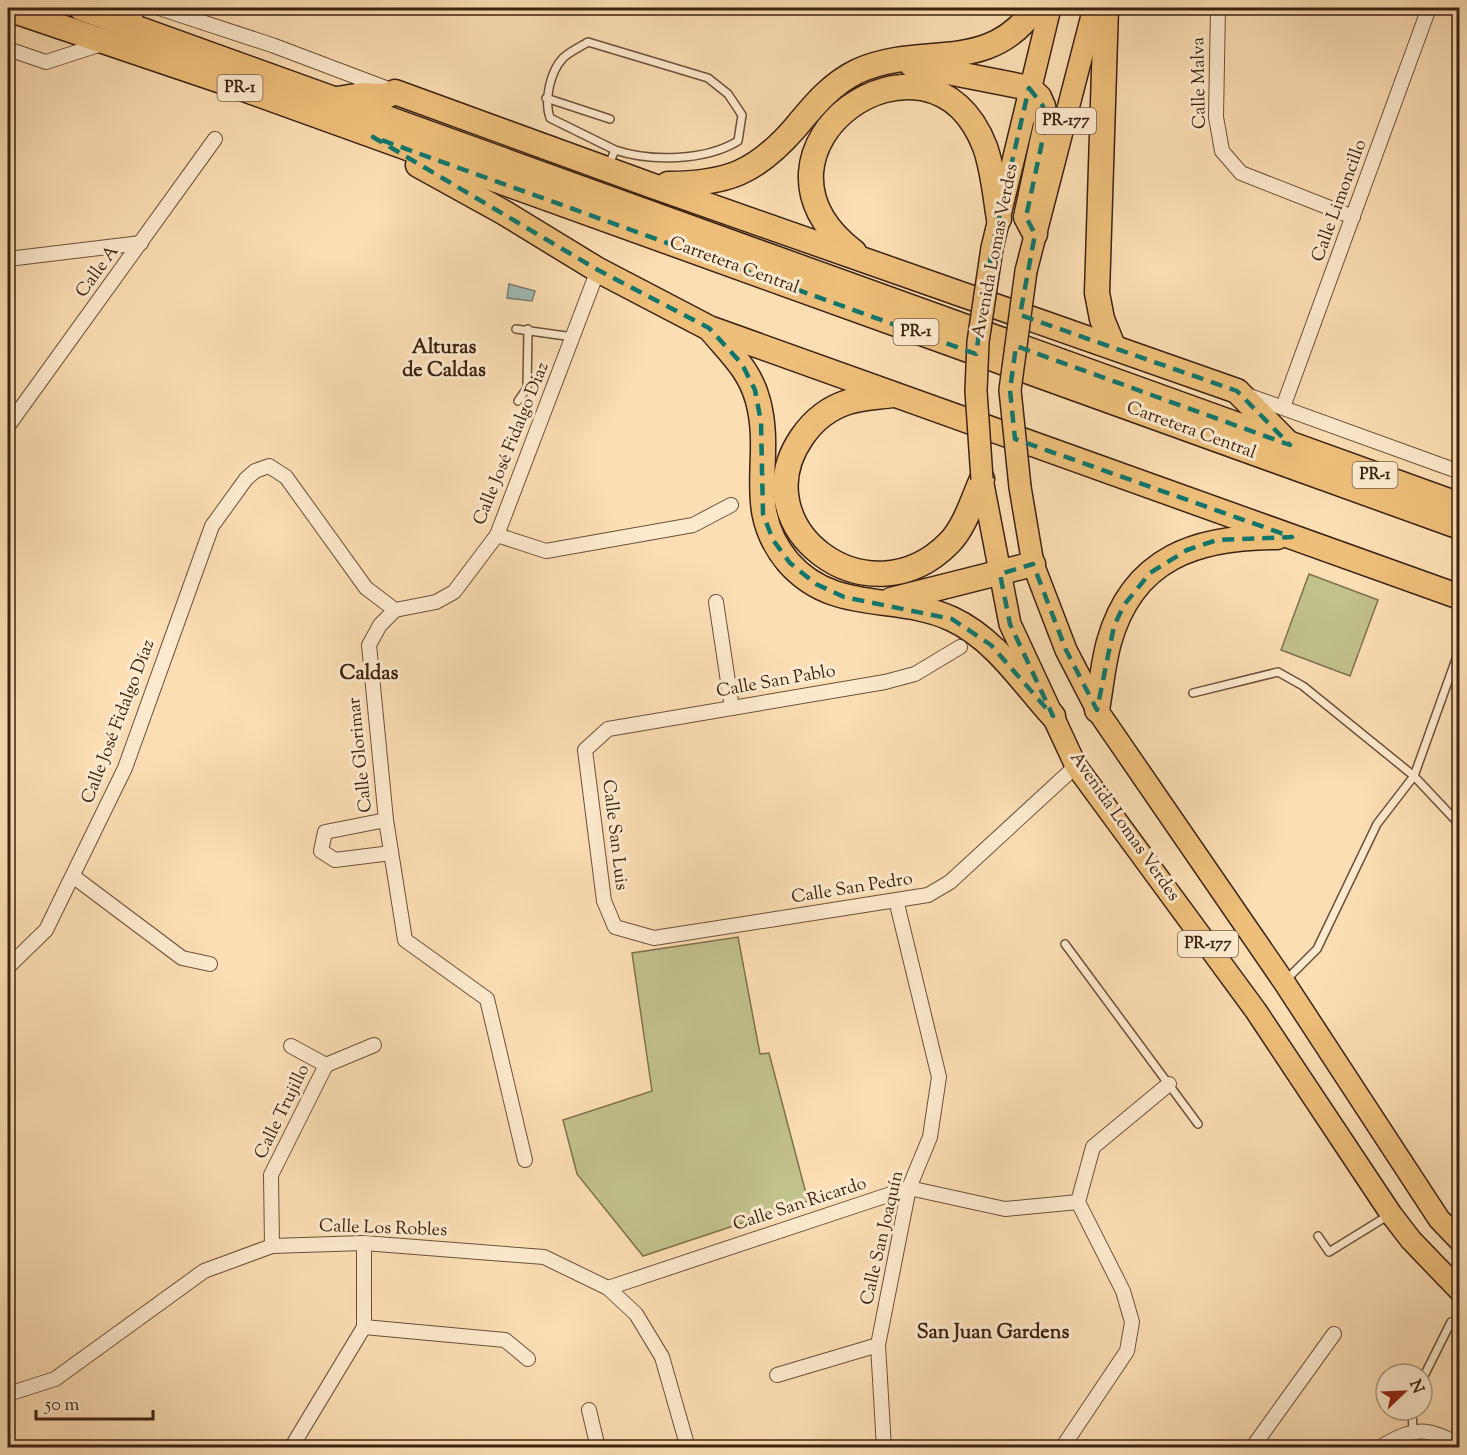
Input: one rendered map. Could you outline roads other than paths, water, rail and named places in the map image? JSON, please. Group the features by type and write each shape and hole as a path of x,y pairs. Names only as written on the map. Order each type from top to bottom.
{"highway":[{"name":"Carretera Central","path":"81,8 138,17 332,99 1460,505"},
{"path":"653,186 700,184 725,179 750,167 780,144 821,96 860,70 889,62 988,47 1017,31 1035,8"},
{"path":"1106,8 1097,293 1102,319 1113,346"},
{"name":"Carretera Central","path":"8,9 227,83 1460,527"},
{"path":"889,62 1029,88 1039,97 1046,124 1026,217 1035,234"},
{"path":"863,259 830,229 817,207 812,173 817,148 830,124 856,100 880,89 912,87 932,92 960,110 975,128 984,146 999,219"},
{"path":"332,99 362,95 387,96 395,92 611,160 653,186 1237,391 1290,445"},
{"path":"373,137 598,270 709,328 899,394 962,420 1460,597"},
{"path":"709,328 742,364 759,403 763,451 761,501 767,527 790,564 816,584 844,597 939,614 979,635 1003,658 1053,716"},
{"path":"899,394 857,400 841,405 816,421 796,447 788,470 789,505 800,532 814,549 831,561 854,572 879,575 915,567 935,556 950,542 982,479"},
{"path":"1097,710 1107,648 1114,626 1124,605 1150,573 1187,550 1218,540 1292,537"},
{"path":"880,604 1033,564"}],"main road":[{"name":"Avenida Lomas Verdes","path":"1050,8 992,248 978,342 976,391 982,479 1010,624 1076,766 1256,1011 1391,1214 1411,1240 1460,1291"},
{"name":"Avenida Lomas Verdes","path":"1094,8 1081,66 1026,271 1010,390 1020,487 1033,564 1066,650 1097,710 1284,982 1439,1219 1460,1241"}],"street":[{"path":"159,8 272,45 395,92"},
{"name":"Calle Malva","path":"1218,8 1216,117 1222,151 1240,173 1353,217"},
{"name":"Calle Limoncillo","path":"1283,406 1429,8"},
{"path":"8,49 46,62 106,43"},
{"name":"Calle A","path":"8,426 215,139"},
{"path":"8,259 141,243"},
{"name":"Calle José Fidalgo Diaz","path":"395,610 436,602 454,592 497,535 529,457 598,270"},
{"path":"1237,391 1460,472"},
{"name":"Calle José Fidalgo Díaz","path":"8,967 46,930 74,877 125,768 212,526 246,479 255,471 269,466 286,477 366,588 395,610"},
{"path":"497,535 546,551 693,525 731,505"},
{"path":"716,602 732,708"},
{"name":"Calle Glorimar","path":"395,610 380,625 369,645 386,820 405,940 487,999 525,1160"},
{"name":"Calle San Pablo","path":"595,741 609,729 885,682 915,674 960,647"},
{"name":"Calle San Luis","path":"595,741 585,750 604,902 615,927 624,930"},
{"name":"Calle San Pedro","path":"624,930 654,938 928,896 950,882 1076,766"},
{"path":"386,820 325,832 321,850 335,860 391,853"},
{"path":"74,877 182,958 210,964"},
{"name":"Calle San Joaquín","path":"884,1448 878,1345 909,1188 930,1137 939,1077 896,900"},
{"path":"291,1046 326,1065 374,1045"},
{"name":"Calle Trujillo","path":"272,1246 272,1175 326,1065"},
{"path":"1062,1448 1128,1351 1132,1322 1123,1291 1078,1202 1093,1147 1169,1084"},
{"path":"909,1188 1005,1209 1078,1202"},
{"name":"Calle San Ricardo","path":"608,1288 909,1188"},
{"path":"291,1448 363,1327 364,1243"},
{"name":"Calle Los Robles","path":"8,1394 55,1379 204,1271 272,1246 364,1243 544,1257 608,1288 636,1314 662,1357 688,1448"},
{"path":"363,1327 505,1340 528,1359"},
{"path":"1252,1448 1334,1334"},
{"path":"777,1375 878,1345"},
{"path":"589,1410 598,1448"},
{"path":"1379,1448 1413,1431 1433,1431 1460,1446"}],"lane":[{"path":"588,42 708,78 728,94 742,115 738,141 722,151 661,158 631,155 611,160 550,118 546,98 562,58 588,42"},
{"path":"546,98 610,119"},
{"path":"516,329 573,337"},
{"path":"518,401 527,388 528,329"},
{"path":"1284,982 1317,949 1377,824 1414,776 1460,648"},
{"path":"1193,693 1278,672 1303,686 1414,776 1460,825"},
{"path":"1065,945 1198,1124"},
{"path":"1318,1236 1329,1252 1391,1214"},
{"path":"1431,1362 1451,1322"},
{"path":"1413,1422 1413,1431"}],"water":[{"path":"509,284 535,291 532,301 507,298"}],"district":[{"name":"Alturas de Caldas","path":"444,360"},
{"name":"Caldas","path":"369,674"},
{"name":"San Juan Gardens","path":"993,1333"}]}
